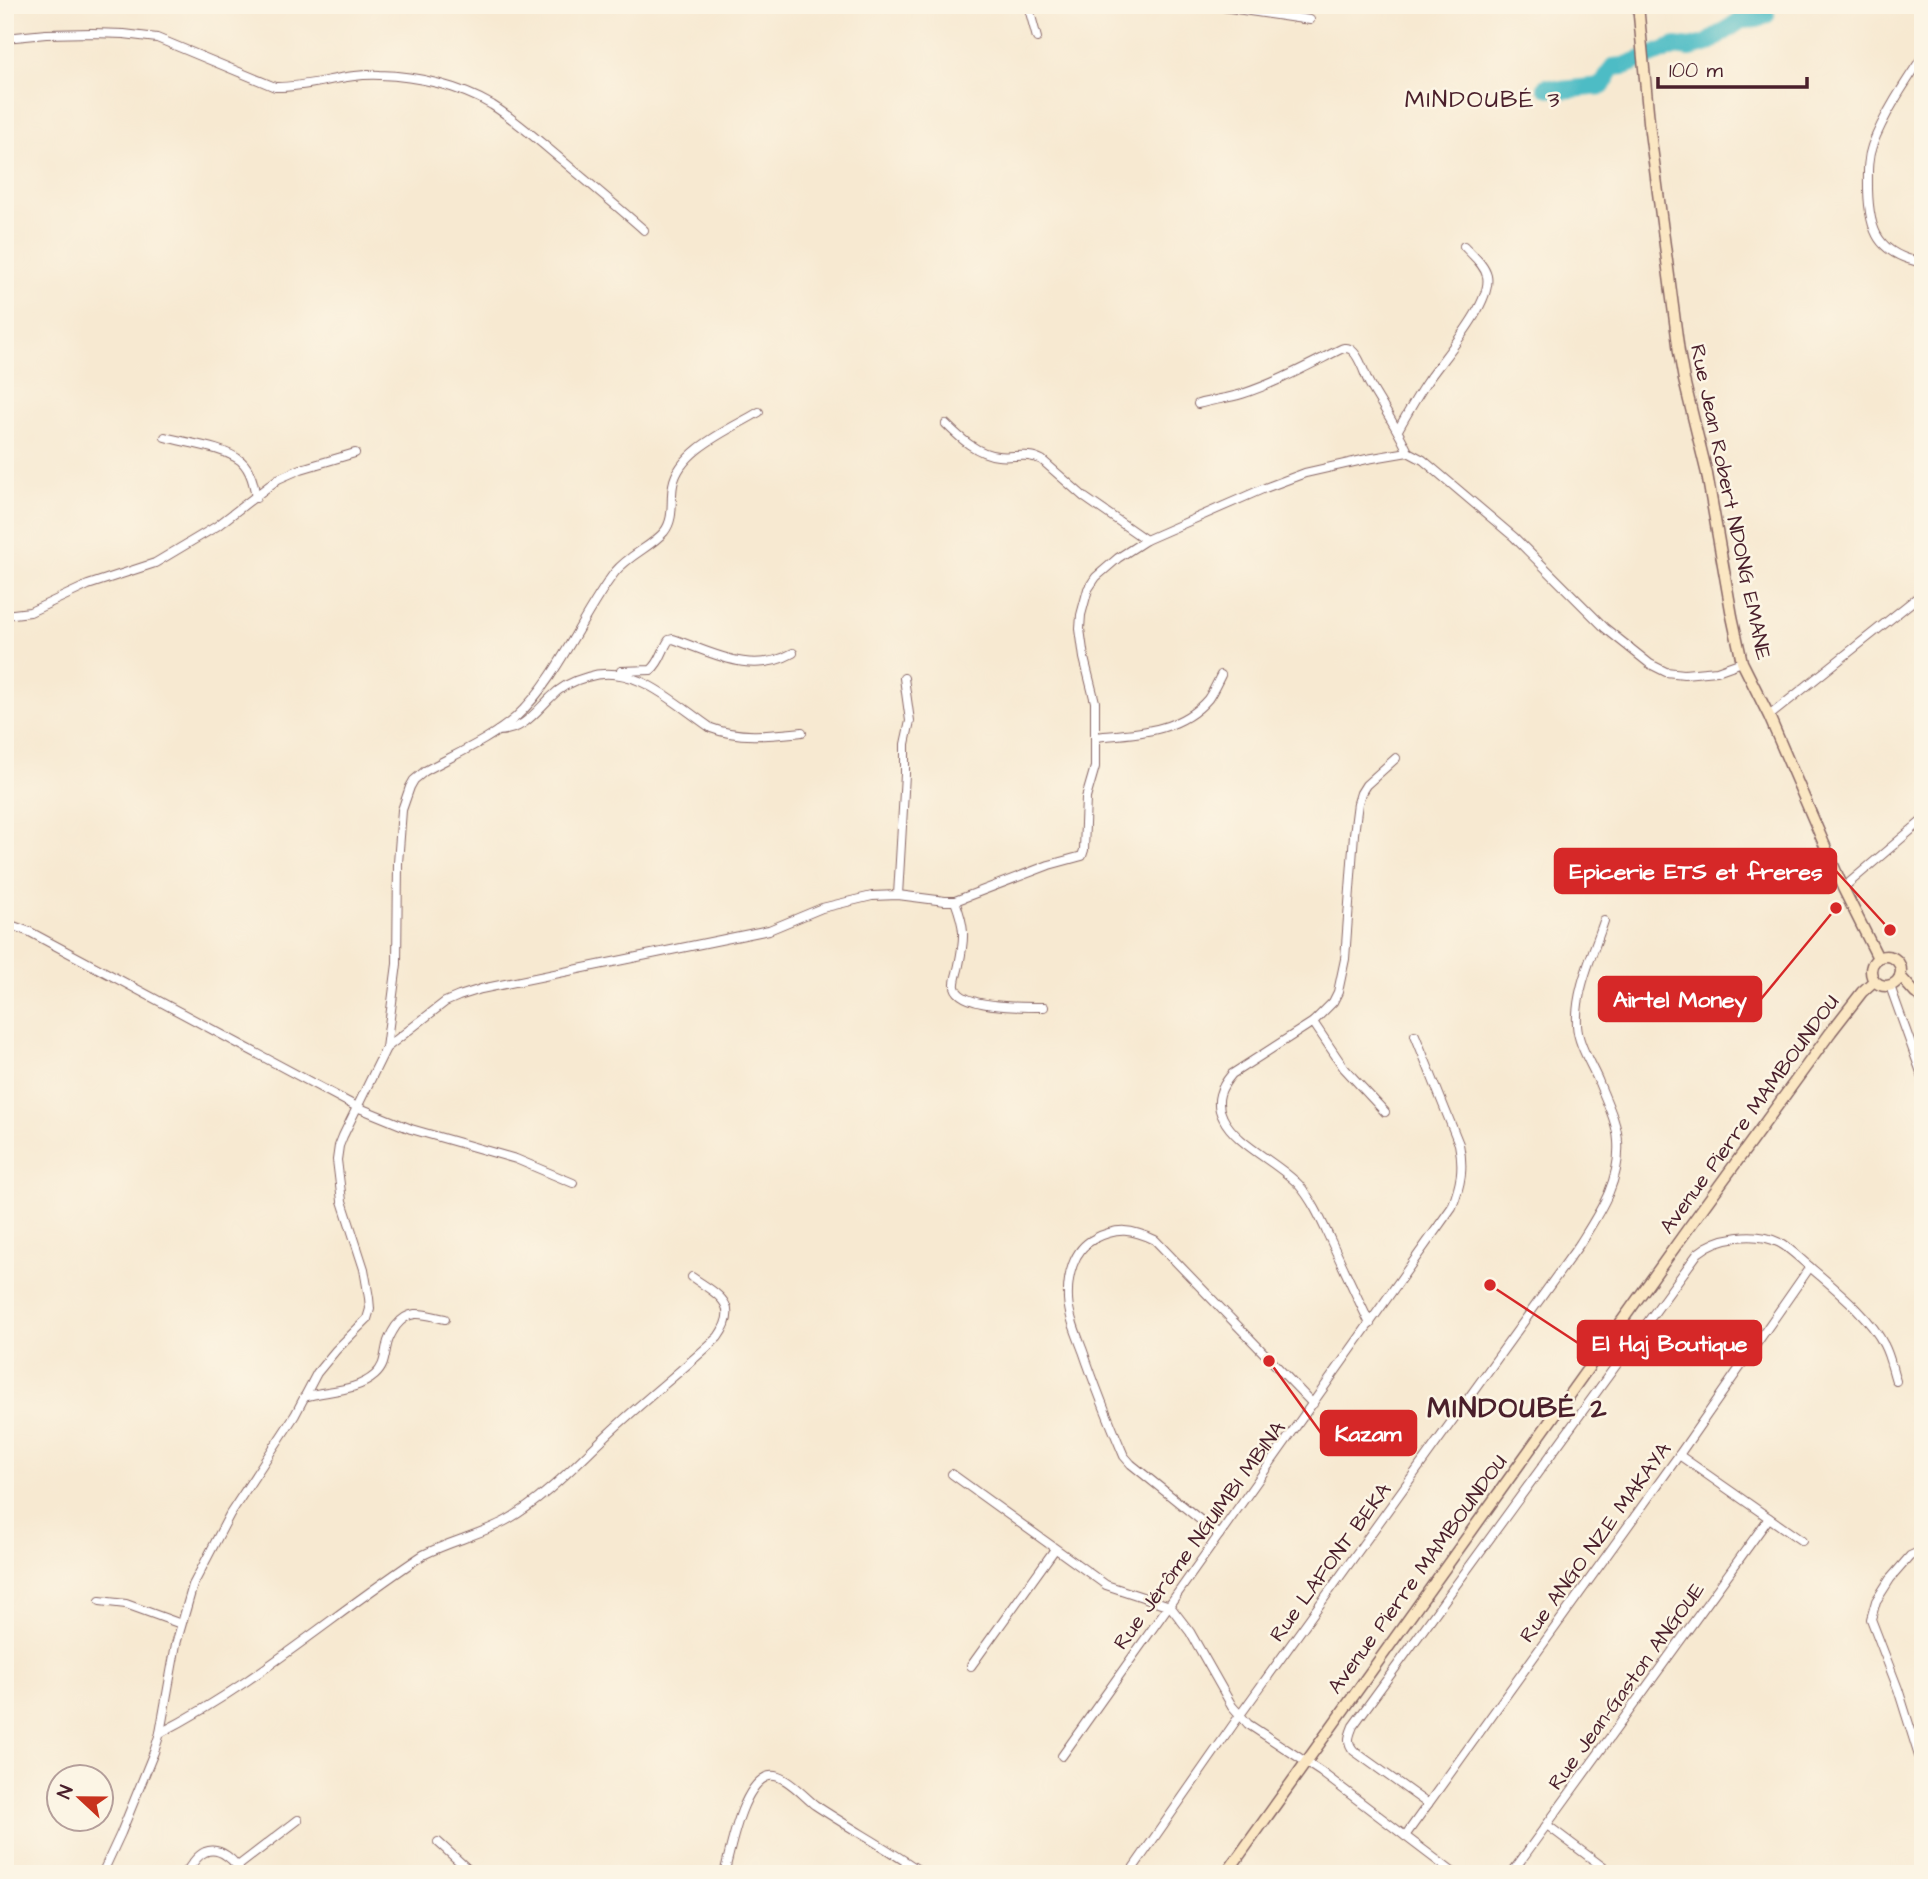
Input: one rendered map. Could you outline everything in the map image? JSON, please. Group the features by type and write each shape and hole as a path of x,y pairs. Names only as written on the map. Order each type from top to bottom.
{"street":[{"path":"1028,5 1037,38"},
{"path":"1209,5 1310,20"},
{"name":"Rue Jean Robert NDONG EMANE","path":"1638,5 1650,132 1679,352 1707,474 1742,662 1769,716 1843,888 1878,958"},
{"path":"5,38 80,33 157,38 275,87 338,77 380,75 430,82 490,104 602,192 644,230"},
{"path":"1923,57 1878,132 1868,162 1868,180 1870,220 1878,237 1892,253 1923,263"},
{"path":"1398,430 1426,382 1478,310 1487,291 1488,278 1482,265 1464,246"},
{"path":"1198,404 1270,384 1339,350 1351,350 1408,452 1423,460 1505,530 1605,628 1650,664 1666,672 1692,674 1717,671 1742,662"},
{"path":"102,1874 160,1733 181,1624 193,1585 226,1522 295,1415 324,1363 362,1326 370,1309 364,1269 342,1201 337,1160 339,1146 387,1048 397,964 398,863 404,802 414,780 425,771 498,731 514,719 537,694 615,573 628,558 664,531 672,512 673,483 682,464 706,443 759,412"},
{"path":"946,425 971,446 987,454 997,457 1035,456 1042,460 1070,486 1146,540"},
{"path":"165,437 224,452 242,462 253,480 256,498"},
{"path":"387,1048 436,1009 459,996 481,989 769,930 822,908 872,896 898,895 955,901 1049,865 1082,856 1086,798 1095,767 1096,737 1095,702 1080,629 1088,589 1096,577 1118,558 1146,540 1265,488 1305,473 1408,452"},
{"path":"5,615 30,612 88,585 155,563 218,526 278,479 301,469 355,453"},
{"path":"1769,716 1923,593"},
{"path":"620,674 624,670 651,670 658,664 666,644 673,639 727,659 757,664 781,660 793,653"},
{"path":"498,731 512,731 559,689 575,680 604,673 620,674 655,688 710,728 720,732 731,735 802,732"},
{"path":"1096,737 1155,731 1176,724 1194,713 1209,698 1221,675"},
{"path":"898,895 905,744 910,721 904,678"},
{"path":"1370,1324 1306,1194 1286,1173 1228,1127 1221,1116 1218,1101 1222,1086 1232,1074 1313,1022 1338,992 1343,976 1359,798 1366,785 1396,758"},
{"path":"1843,888 1923,820"},
{"path":"955,901 964,931 955,986 960,994 974,1001 1004,1006 1044,1007"},
{"name":"Rue LAFONT BEKA","path":"1129,1874 1240,1715 1579,1245 1603,1207 1617,1169 1618,1140 1604,1097 1579,1037 1577,1024 1581,991 1604,921"},
{"path":"5,923 30,932 357,1107 411,1129 516,1159 573,1183"},
{"path":"1878,958 1893,958 1900,968 1900,976 1891,986 1881,986 1871,976 1871,966 1878,958"},
{"path":"1900,976 1923,998"},
{"name":"Avenue Pierre MAMBOUNDOU","path":"1226,1874 1687,1230 1831,1032 1874,981"},
{"path":"1891,986 1923,1078"},
{"path":"1313,1022 1344,1068 1385,1112"},
{"name":"Rue Jérôme NGUIMBI MBINA","path":"1062,1756 1448,1215 1457,1195 1463,1163 1459,1144 1415,1035"},
{"path":"1219,1535 1124,1456 1089,1369 1068,1302 1068,1281 1075,1259 1089,1241 1107,1232 1126,1230 1155,1240 1313,1404"},
{"path":"1428,1804 1354,1751 1349,1745 1348,1737 1353,1726 1698,1253 1722,1240 1750,1237 1780,1243 1856,1310 1879,1336 1896,1381"},
{"name":"Rue ANGO NZE MAKAYA","path":"1405,1836 1679,1455 1810,1267"},
{"path":"160,1733 183,1723 237,1687 423,1555 507,1520 546,1492 622,1421 710,1345 727,1324 725,1304 692,1277"},
{"path":"303,1397 346,1388 365,1382 373,1376 384,1362 387,1343 392,1333 407,1315 421,1314 445,1319"},
{"path":"1679,1455 1802,1541"},
{"path":"952,1475 1106,1585 1170,1606 1190,1632 1232,1706 1248,1724 1306,1762 1455,1874"},
{"name":"Rue Jean-Gaston ANGOUE","path":"1511,1874 1769,1518"},
{"path":"971,1666 1055,1549"},
{"path":"1923,1550 1910,1556 1890,1579 1877,1601 1871,1619 1898,1689 1923,1769"},
{"path":"100,1601 125,1604 181,1624"},
{"path":"724,1874 745,1803 754,1787 765,1777 774,1776 782,1778 815,1804 924,1874"},
{"path":"185,1874 205,1852 216,1851 229,1857 239,1870 298,1821"},
{"path":"1547,1825 1612,1874"},
{"path":"438,1842 473,1874"}],"waterway":[{"path":"1546,87 1561,90 1602,86 1613,67 1624,66 1676,46 1690,48 1708,43 1741,20 1757,19 1766,15"}],"place":[{"name":"Airtel Money","path":"1836,908"},
{"name":"Epicerie ETS et freres","path":"1890,930"},
{"name":"El Haj Boutique","path":"1490,1285"},
{"name":"Kazam","path":"1269,1361"}],"district":[{"name":"MINDOUBÉ 3","path":"1483,99"},
{"name":"MINDOUBÉ 2","path":"1518,1407"}]}
